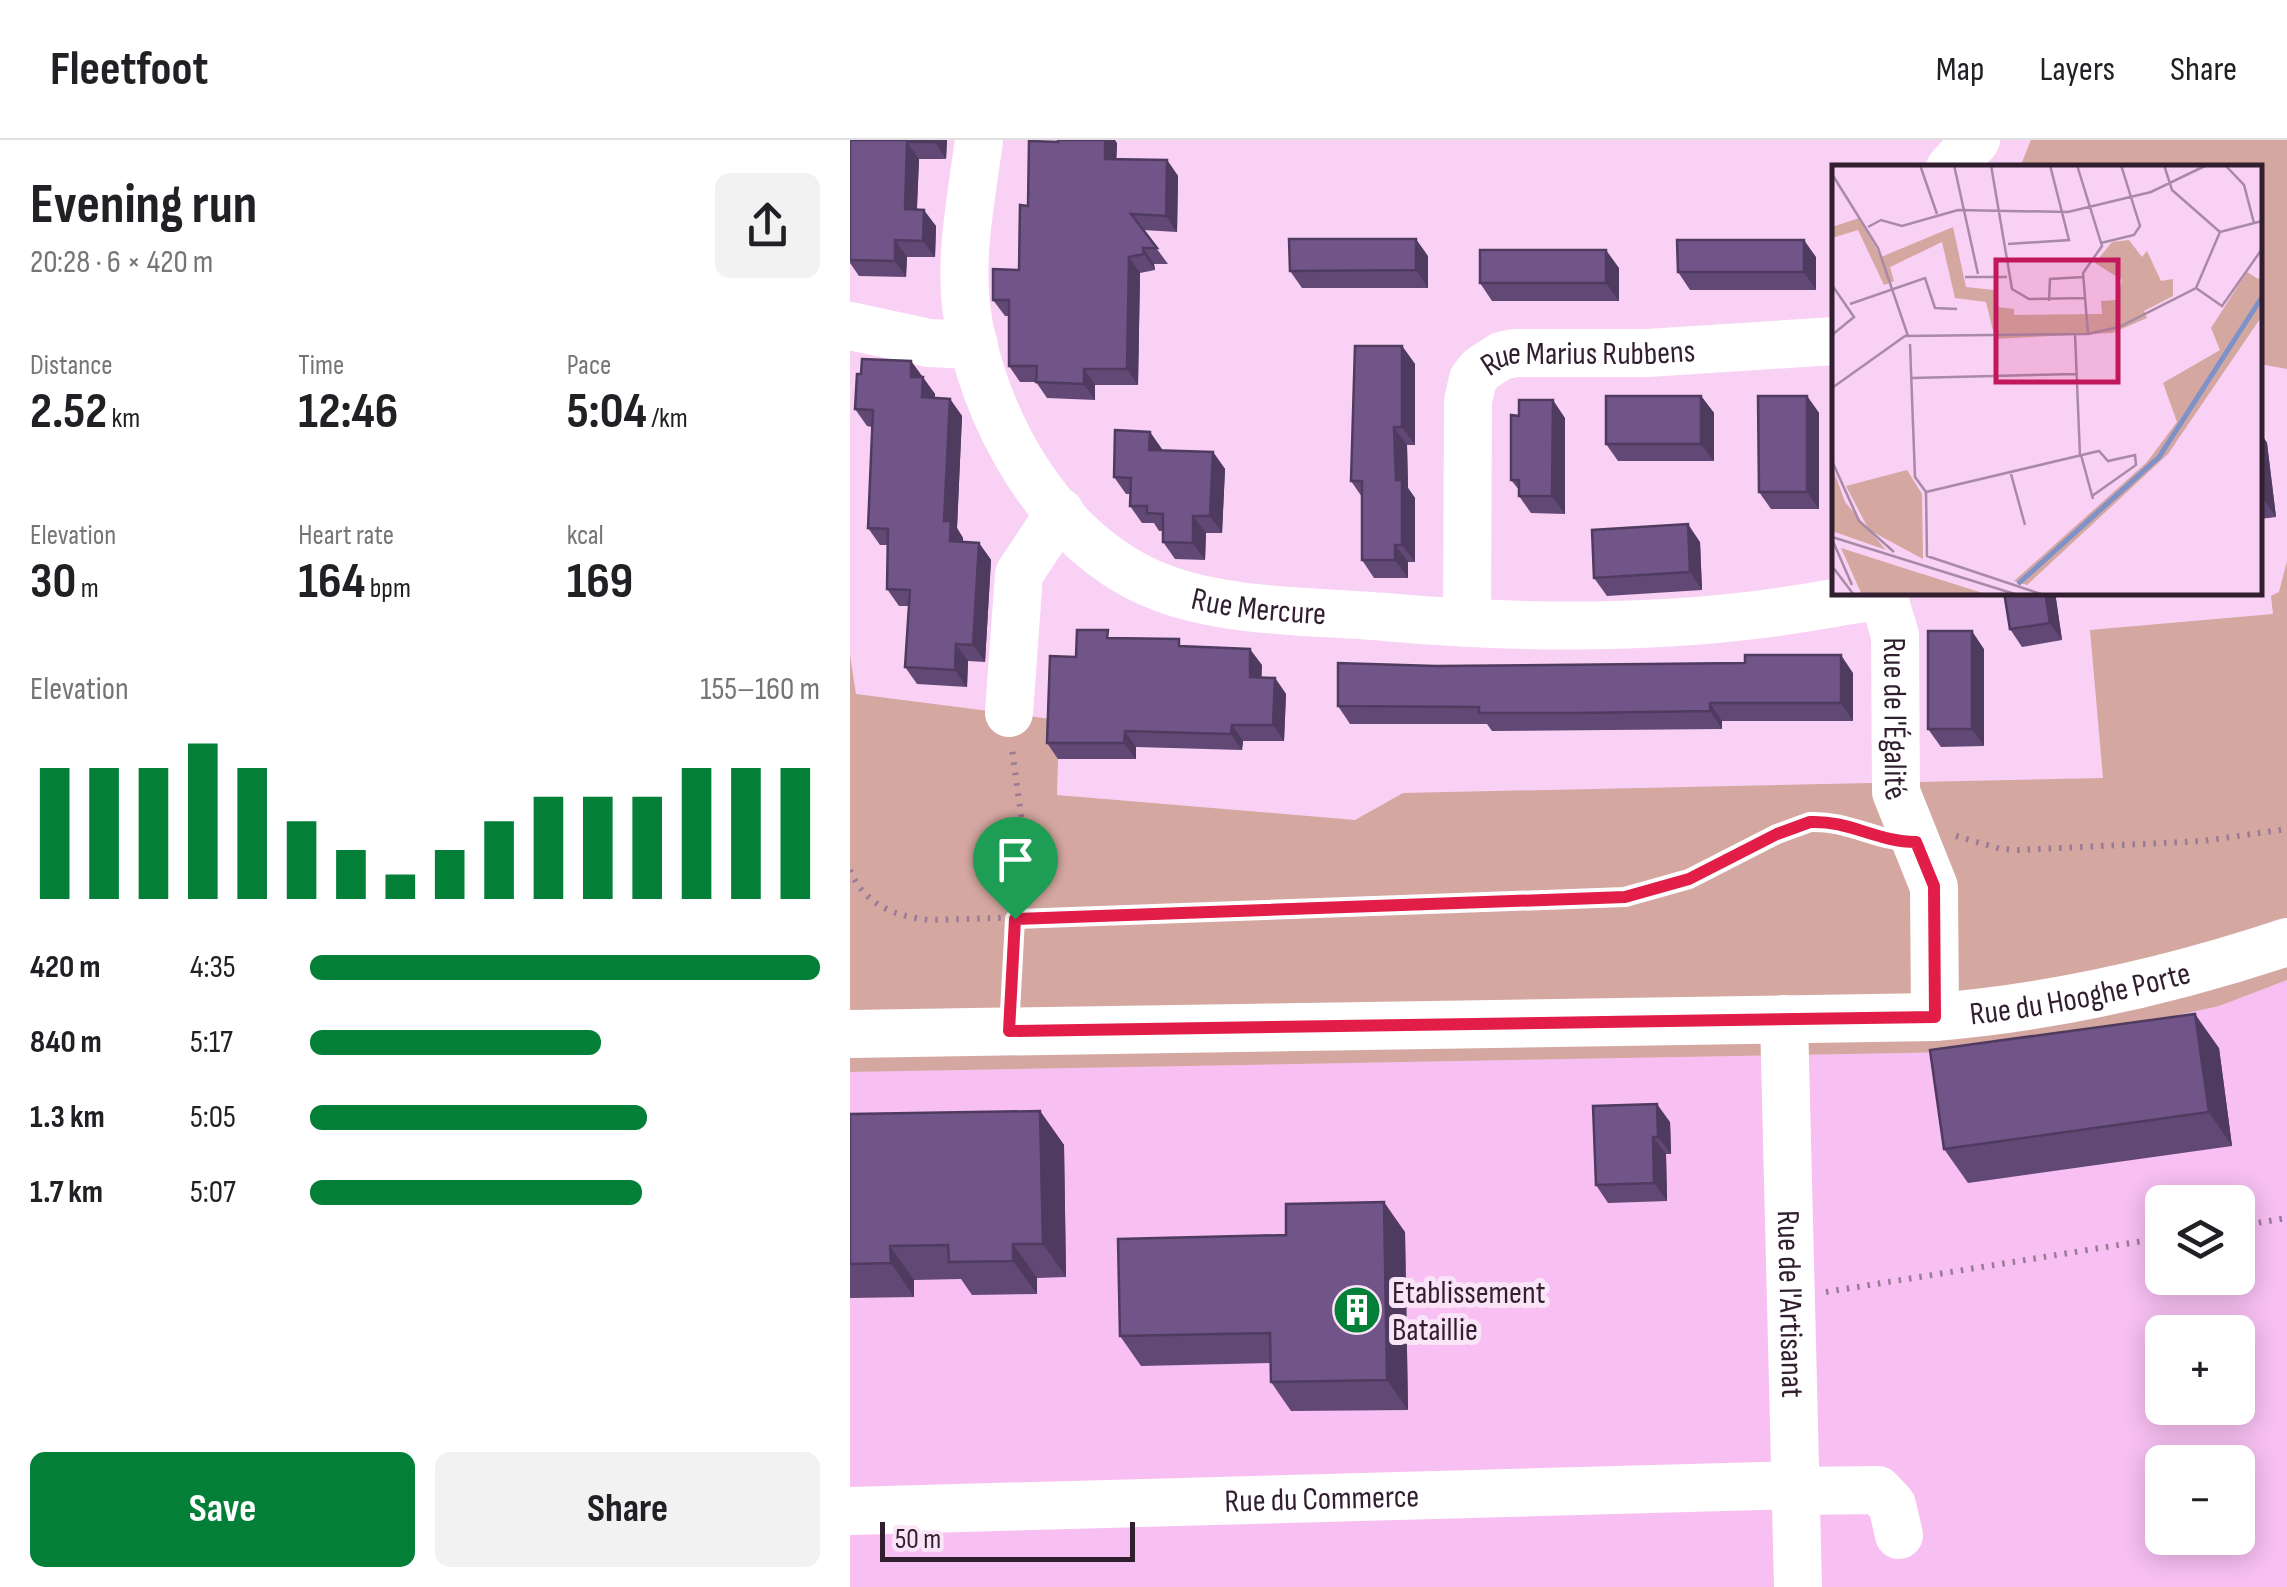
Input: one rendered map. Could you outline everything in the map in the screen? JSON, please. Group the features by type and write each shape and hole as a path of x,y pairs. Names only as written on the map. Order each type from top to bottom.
{"street":[{"name":"Rue Mercure","path":"979,140 965,266 966,304 986,384 1012,443 1035,481 1060,512 1109,559 1143,580 1231,604 1467,624 1583,626 1710,620 1876,595"},
{"path":"1953,165 1976,140"},
{"path":"850,326 929,343 974,345"},
{"name":"Rue Marius Rubbens","path":"1467,624 1468,402 1473,380 1489,361 1514,354 1648,353 1832,342"},
{"path":"1009,712 1019,574 1060,512"},
{"name":"Rue de l'Égalité","path":"1882,595 1895,635 1896,792 1934,886 1935,1017"},
{"name":"Rue du Hooghe Porte","path":"850,1034 1935,1017 2095,995 2287,942"},
{"name":"Rue de l'Artisanat","path":"1784,1019 1798,1587"},
{"name":"Rue du Commerce","path":"850,1511 1795,1488 1878,1490 1892,1505 1899,1535"}],"path":[{"path":"1009,712 1020,816 1009,1031"},
{"path":"850,870 869,897 890,913 903,917 1015,919 1606,899 1671,886 1810,822 1842,823 1884,840 1916,842 1950,834 2018,850 2203,842 2287,828"},
{"path":"2255,1223 2287,1218"},
{"path":"1790,1298 2145,1241"}],"shaded area":[{"path":"2031,140 2287,140 2287,369 2262,364 2262,165 2021,165"},
{"path":"2287,561 2287,980 2219,1006 2014,1051 850,1072 850,655 856,694 1059,720 1057,795 1355,820 1403,793 2103,778 2090,630 2273,614 2271,596 2279,592"},
{"path":"2287,980 2287,1587 850,1587 850,1072 2014,1051 2219,1006"}],"building":[{"path":"850,140 935,140 907,142 905,209 924,210 923,241 895,240 895,261 850,260"},
{"path":"1105,140 1105,159 1167,160 1166,216 1131,214 1157,248 1143,248 1144,254 1129,257 1127,369 1084,369 1084,384 1036,382 1037,366 1009,366 1009,300 993,300 993,269 1019,270 1020,205 1028,206 1029,141"},
{"path":"1289,239 1416,239 1416,270 1290,271"},
{"path":"1677,240 1804,240 1804,272 1678,272"},
{"path":"1480,250 1606,250 1606,283 1480,283"},
{"path":"1355,346 1402,346 1402,427 1394,427 1396,480 1402,480 1402,545 1395,545 1395,560 1362,560 1362,481 1351,481"},
{"path":"862,359 911,361 911,377 923,377 922,397 950,399 944,521 951,521 950,541 979,543 973,645 956,644 955,670 905,667 910,590 887,589 888,529 868,528 873,410 855,409"},
{"path":"1606,396 1701,396 1701,444 1606,444"},
{"path":"1758,396 1807,396 1807,492 1759,492"},
{"path":"1519,400 1553,400 1552,496 1519,496 1519,480 1511,480 1511,415 1519,416"},
{"path":"1115,430 1150,432 1149,450 1213,452 1210,516 1193,516 1193,543 1163,542 1163,514 1147,513 1147,506 1130,506 1131,478 1114,477"},
{"path":"1688,524 1690,572 1594,578 1592,530"},
{"path":"2004,595 2045,595 2050,623 2010,629"},
{"path":"1077,630 1108,630 1107,638 1179,639 1179,646 1250,649 1250,677 1275,678 1273,725 1232,725 1231,734 1125,731 1124,743 1047,743 1050,656 1076,657"},
{"path":"1928,631 1972,631 1972,729 1928,729"},
{"path":"1745,655 1841,655 1841,703 1710,703 1710,711 1576,713 1479,713 1479,707 1338,706 1338,663 1745,663"},
{"path":"2195,1014 2209,1112 1944,1149 1930,1050"},
{"path":"1657,1104 1654,1183 1596,1185 1593,1106"},
{"path":"1040,1111 1043,1244 1013,1244 1013,1261 949,1262 948,1245 890,1246 891,1263 850,1264 850,1114"},
{"path":"1384,1202 1387,1380 1271,1382 1270,1333 1120,1336 1118,1239 1286,1235 1286,1204"}],"place":[{"name":"Etablissement Bataillie","path":"1357,1310"}],"route":[{"path":"1810,822 1842,823 1884,840 1916,842 1926,862 1934,886 1935,1017 1009,1031 1015,919 1625,897 1689,879 1796,826 1810,822"}]}
